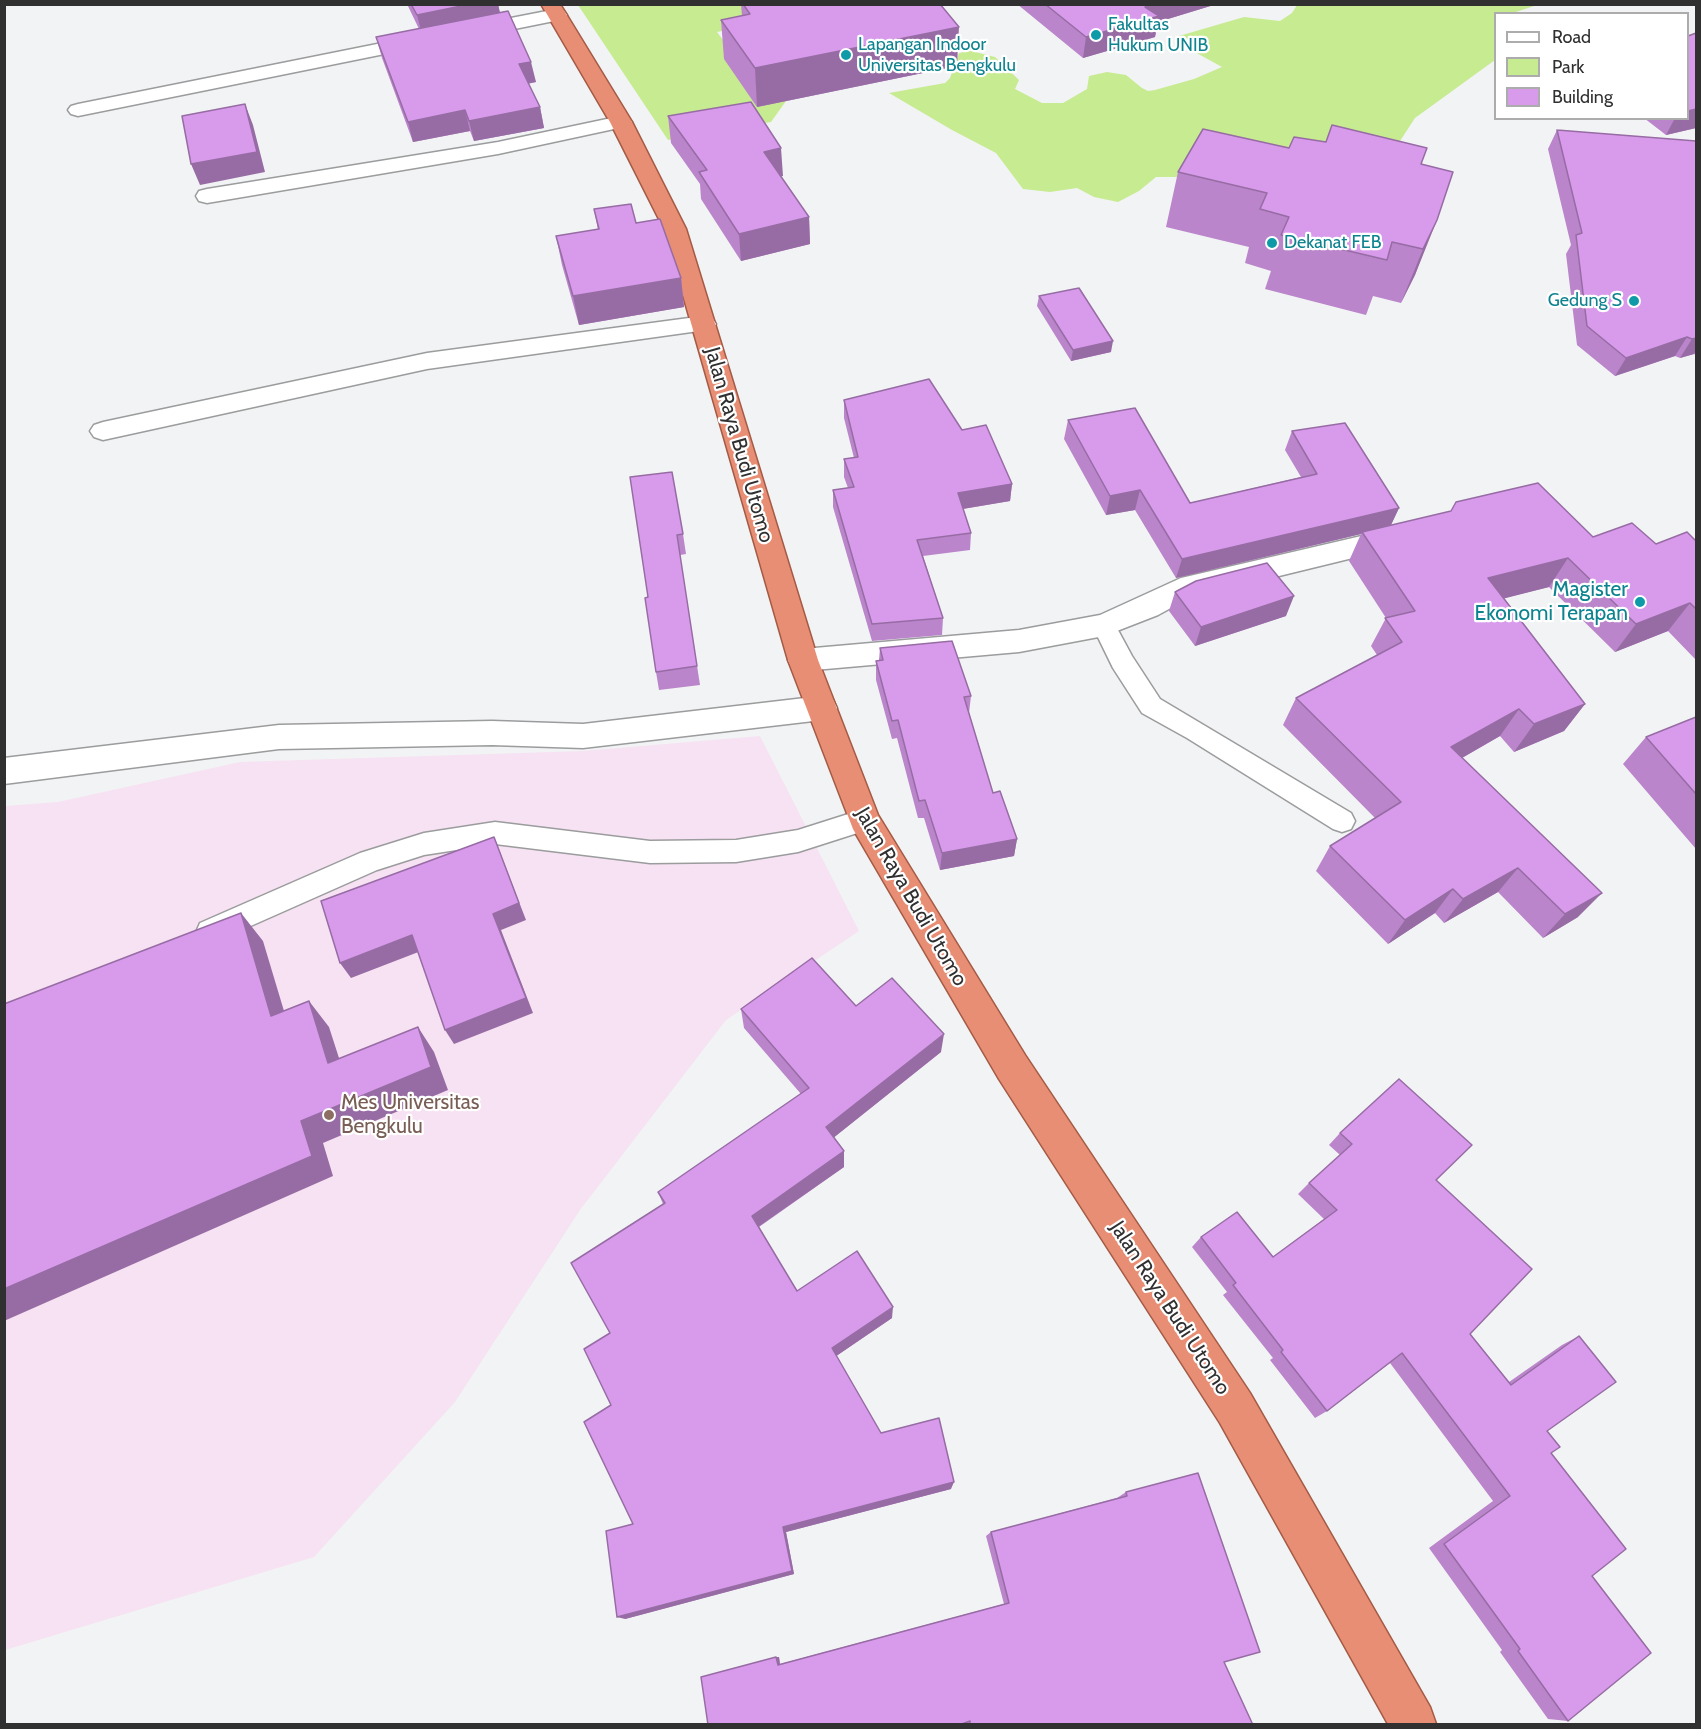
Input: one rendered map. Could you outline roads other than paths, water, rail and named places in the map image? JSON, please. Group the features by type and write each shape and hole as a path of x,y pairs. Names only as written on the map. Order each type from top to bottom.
{"highway":[{"name":"Jalan Raya Budi Utomo","path":"553,10 621,122 675,229 803,660 864,820 1012,1067 1235,1408 1413,1725"}],"street":[{"path":"78,110 446,37 553,10"},
{"path":"207,196 498,148 621,122"},
{"path":"103,431 427,361 704,324"},
{"path":"803,660 1019,641 1104,625 1148,607 1182,589 1425,531"},
{"path":"4,771 279,737 492,733 583,736 822,708"}],"lane":[{"path":"1104,625 1122,661 1151,706 1342,821"},
{"path":"186,942 370,861 424,844 495,833 650,852 690,854 736,851 798,841 864,820"}],"place":[{"name":"Fakultas Hukum UNIB","path":"1096,35"},
{"name":"Lapangan Indoor Universitas Bengkulu","path":"846,55"},
{"name":"Dekanat FEB","path":"1272,243"},
{"name":"Gedung S","path":"1634,301"},
{"name":"Magister Ekonomi Terapan","path":"1640,602"},
{"name":"Mes Universitas Bengkulu","path":"329,1115"}]}
